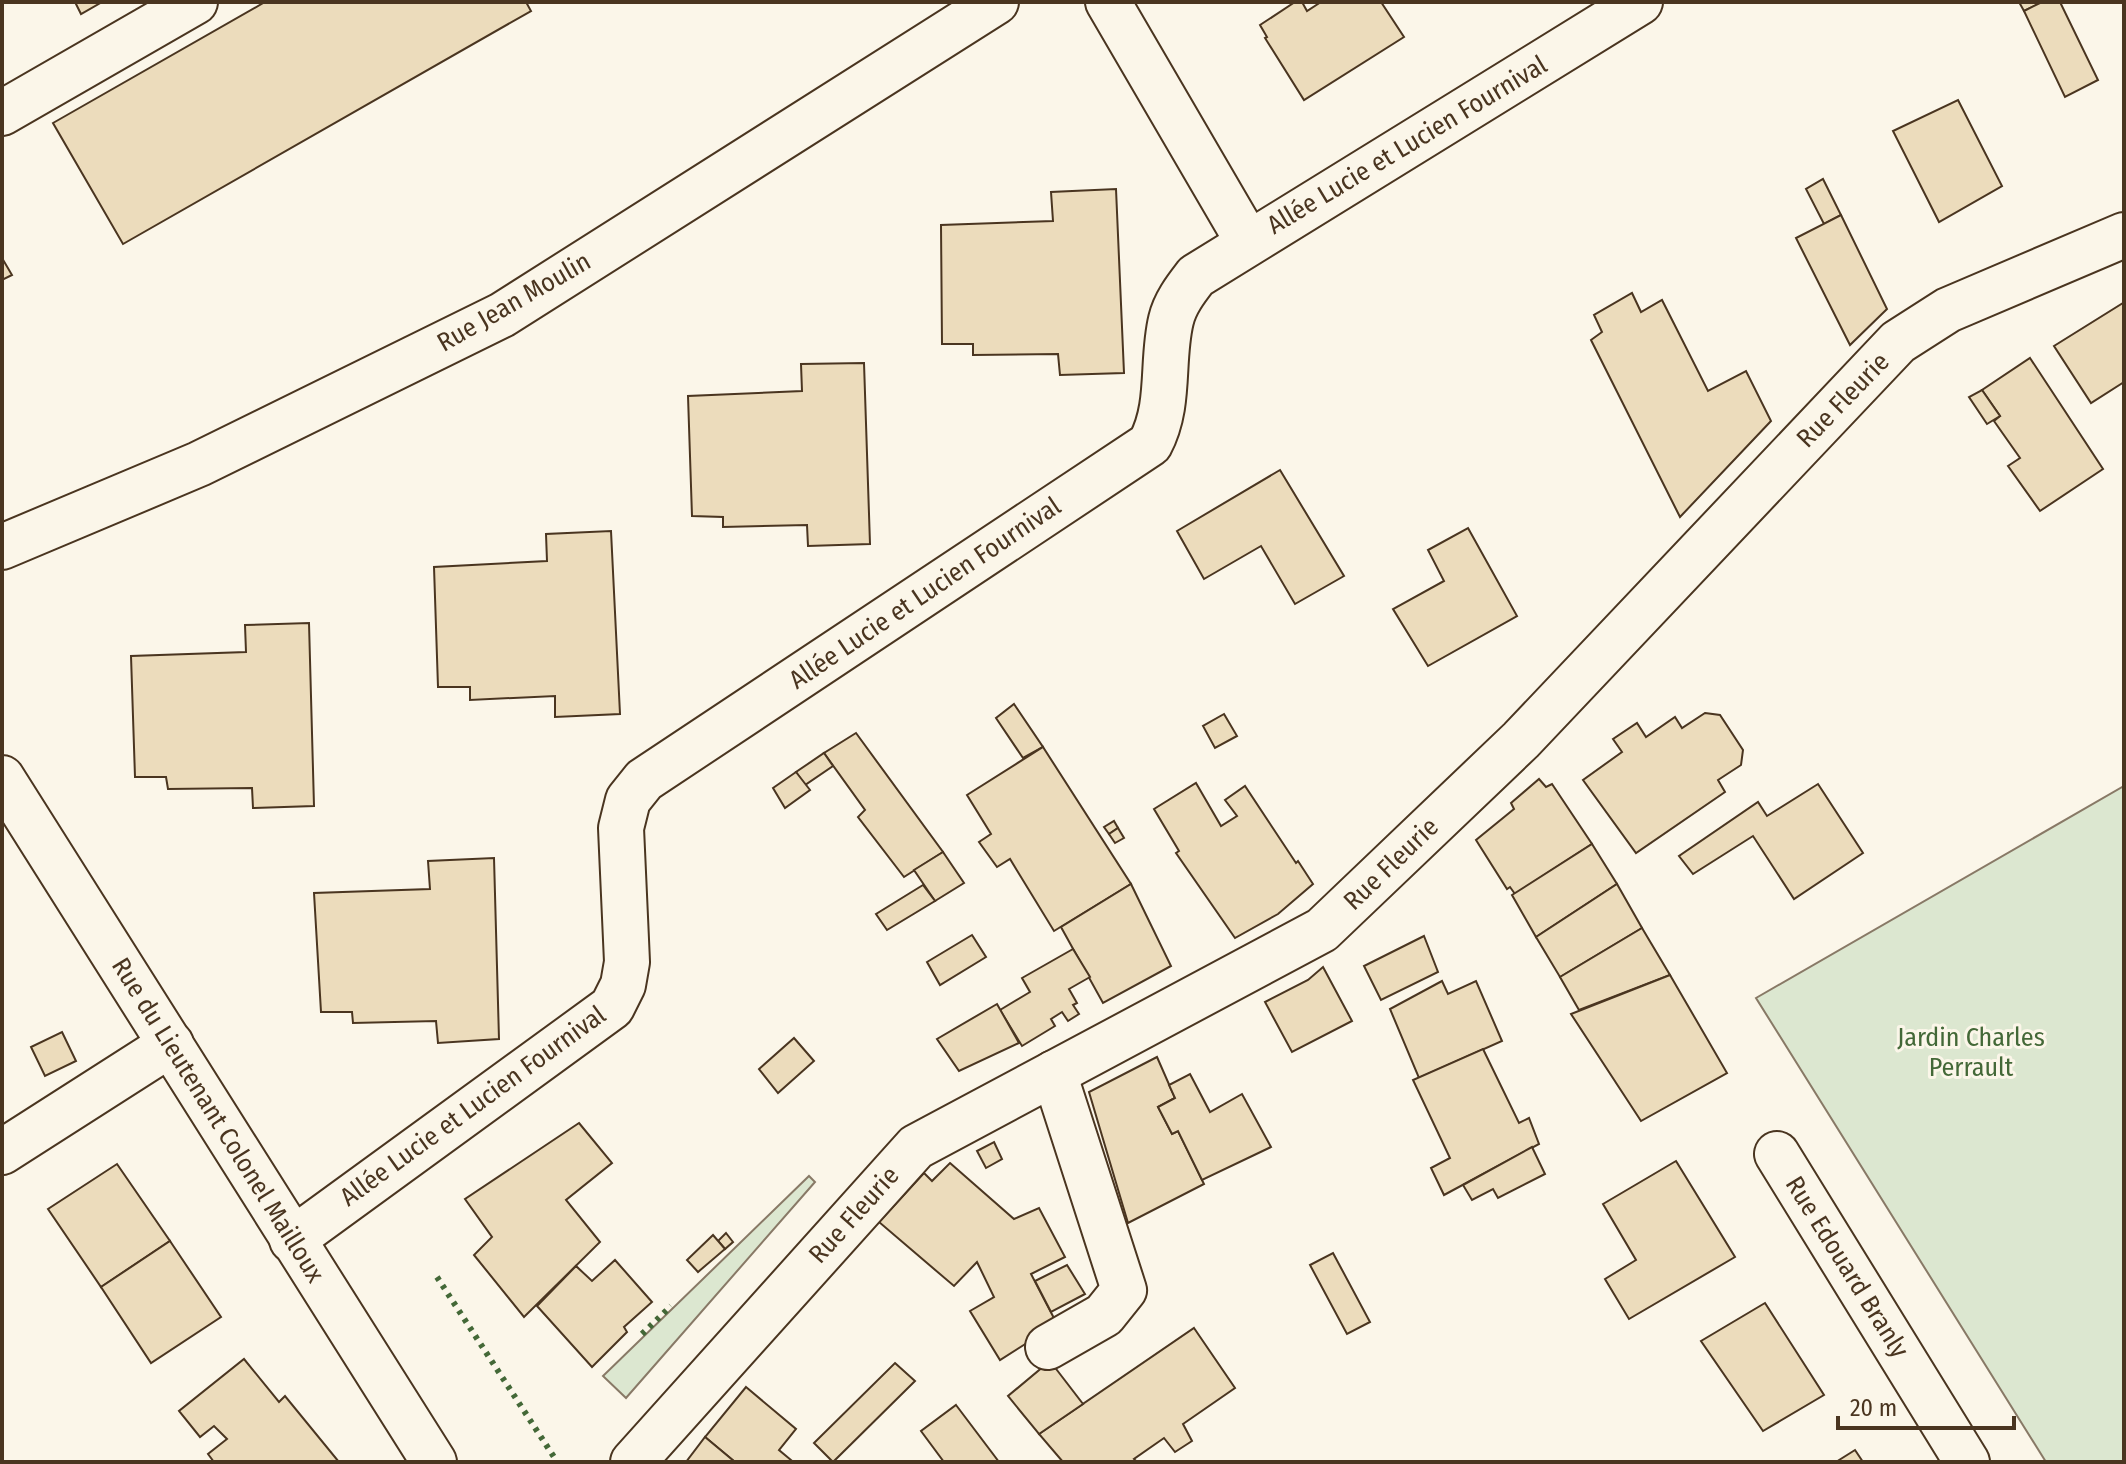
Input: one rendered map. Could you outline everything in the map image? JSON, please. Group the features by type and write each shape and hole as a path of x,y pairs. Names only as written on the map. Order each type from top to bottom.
{"street":[{"path":"2,113 195,2"},
{"name":"Rue Jean Moulin","path":"2,547 199,464 502,315 996,2"},
{"path":"1108,2 1248,242"},
{"name":"Allée Lucie et Lucien Fournival","path":"292,1240 612,1007 623,985 627,962 621,828 628,800 644,780 1150,444 1158,428 1164,402 1171,320 1180,298 1196,276 1640,2"},
{"name":"Rue Fleurie","path":"633,1462 916,1147 1322,930 1521,740 1898,342 1948,310 2124,235"},
{"name":"Rue du Lieutenant Colonel Mailloux","path":"2,778 434,1462"},
{"path":"2,1152 171,1044"},
{"path":"1048,1347 1104,1315 1124,1290 1054,1073"},
{"name":"Rue Edouard Branly","path":"1777,1154 1967,1462"}],"green space":[{"name":"Jardin Charles Perrault","path":"2124,786 2124,1462 2046,1462 1756,998"},
{"path":"809,1176 815,1182 626,1398 603,1376"}],"building":[{"path":"75,2 102,2 81,14"},
{"path":"265,2 526,2 531,11 123,244 53,123"},
{"path":"1295,2 1302,2 1307,11 1321,2 1381,2 1404,37 1304,100 1260,25"},
{"path":"2019,2 2042,2 2024,11"},
{"path":"2042,2 2060,2 2098,80 2065,97 2024,11"},
{"path":"1958,100 2002,186 1939,222 1893,131"},
{"path":"1823,179 1841,215 1824,224 1806,189"},
{"path":"1116,189 1124,373 1060,375 1058,354 973,355 973,344 942,344 941,225 1053,221 1051,192"},
{"path":"1841,215 1887,309 1850,345 1796,238"},
{"path":"2,258 12,275 2,280"},
{"path":"1632,293 1641,312 1662,300 1708,391 1746,371 1771,421 1680,517 1591,340 1602,332 1594,315"},
{"path":"2123,303 2124,382 2091,403 2054,346"},
{"path":"2030,358 2103,469 2040,511 2008,466 2020,458 1994,421 2000,416 1982,390"},
{"path":"864,363 870,544 808,546 807,525 723,527 723,517 692,516 688,396 802,391 801,364"},
{"path":"1982,390 2000,416 1987,424 1969,397"},
{"path":"1280,470 1344,576 1295,604 1261,546 1204,579 1177,531"},
{"path":"1468,528 1517,616 1428,666 1393,609 1444,581 1428,550"},
{"path":"611,531 620,714 555,717 555,696 470,700 470,687 438,687 434,567 547,561 546,534"},
{"path":"309,623 314,806 253,808 252,788 168,789 166,777 135,777 131,656 246,652 245,625"},
{"path":"1014,704 1043,747 1023,758 996,718"},
{"path":"1705,713 1720,715 1743,750 1741,765 1718,780 1725,792 1636,853 1583,780 1622,752 1613,739 1637,723 1646,737 1675,717 1682,728"},
{"path":"1224,714 1237,736 1215,748 1203,726"},
{"path":"856,733 943,852 904,877 858,817 865,810 824,753"},
{"path":"1043,747 1131,884 1054,931 1010,859 997,867 979,842 991,834 967,795"},
{"path":"824,753 833,766 805,785 796,772"},
{"path":"796,772 810,790 785,808 773,788"},
{"path":"1539,779 1546,787 1552,784 1592,844 1515,894 1510,887 1507,889 1476,840 1514,809 1511,803"},
{"path":"1196,783 1221,826 1237,816 1225,800 1245,786 1313,884 1278,914 1235,938 1176,853 1179,851 1154,809"},
{"path":"1818,784 1863,853 1794,899 1753,836 1693,874 1679,856 1758,802 1767,816"},
{"path":"1114,821 1118,828 1109,834 1104,827"},
{"path":"1118,828 1124,838 1115,843 1109,834"},
{"path":"1592,844 1617,884 1536,937 1512,895"},
{"path":"943,852 964,883 935,901 914,870"},
{"path":"494,858 499,1039 438,1043 436,1021 353,1023 352,1012 321,1012 314,893 430,889 428,861"},
{"path":"1131,884 1171,966 1103,1003 1061,927"},
{"path":"1617,884 1642,928 1560,977 1536,937"},
{"path":"923,885 935,901 887,930 876,914"},
{"path":"1642,928 1670,975 1579,1010 1560,977"},
{"path":"972,935 986,957 940,985 927,962"},
{"path":"1424,936 1438,972 1381,1000 1364,966"},
{"path":"1073,949 1090,977 1069,989 1079,1014 1068,1021 1062,1012 1051,1019 1055,1026 1022,1046 1000,1010 1030,992 1022,978"},
{"path":"1323,967 1352,1021 1292,1052 1265,1002 1308,980"},
{"path":"1670,975 1727,1073 1641,1121 1571,1014"},
{"path":"1442,981 1448,994 1476,981 1502,1041 1419,1078 1390,1009"},
{"path":"997,1004 1019,1043 959,1071 937,1039"},
{"path":"62,1032 76,1061 45,1076 31,1047"},
{"path":"794,1038 814,1061 778,1093 759,1069"},
{"path":"1483,1049 1519,1123 1529,1118 1539,1144 1444,1195 1431,1168 1450,1158 1413,1080"},
{"path":"1157,1057 1175,1098 1158,1107 1172,1134 1178,1131 1204,1184 1128,1223 1089,1092"},
{"path":"1190,1074 1210,1112 1242,1094 1271,1147 1202,1180 1178,1131 1172,1134 1158,1107 1175,1098 1169,1085"},
{"path":"579,1123 612,1163 566,1200 600,1242 524,1317 474,1255 492,1237 465,1199"},
{"path":"994,1142 1002,1159 986,1168 977,1151"},
{"path":"1532,1147 1545,1174 1498,1198 1493,1189 1472,1200 1463,1185"},
{"path":"1676,1161 1735,1257 1629,1319 1605,1279 1636,1260 1603,1204"},
{"path":"950,1163 1014,1219 1039,1208 1065,1257 1031,1274 1057,1324 1000,1360 970,1311 994,1297 977,1262 954,1286 879,1222 924,1173 932,1181"},
{"path":"117,1164 170,1241 101,1287 48,1209"},
{"path":"726,1233 733,1242 725,1249 718,1241"},
{"path":"713,1235 725,1249 698,1272 687,1260"},
{"path":"170,1241 221,1317 151,1363 101,1287"},
{"path":"1333,1253 1370,1322 1347,1334 1310,1265"},
{"path":"615,1260 652,1302 624,1327 627,1332 592,1367 537,1306 576,1266 592,1281"},
{"path":"1067,1265 1085,1294 1051,1312 1035,1281"},
{"path":"1765,1303 1824,1395 1763,1431 1701,1341"},
{"path":"1194,1328 1235,1388 1183,1424 1192,1441 1175,1452 1164,1438 1134,1459 1137,1462 1063,1462 1039,1434"},
{"path":"244,1359 279,1402 285,1396 339,1462 214,1462 208,1454 227,1439 214,1426 200,1437 179,1411"},
{"path":"1050,1361 1083,1404 1039,1434 1008,1396"},
{"path":"895,1363 915,1381 833,1462 814,1443"},
{"path":"746,1387 796,1429 779,1450 791,1460 789,1462 735,1462 705,1437"},
{"path":"956,1405 999,1462 944,1462 921,1431"},
{"path":"705,1437 735,1462 686,1462"},
{"path":"1855,1450 1863,1462 1836,1462"}],"hedge":[{"path":"437,1277 554,1457"},
{"path":"642,1334 671,1306"}]}
